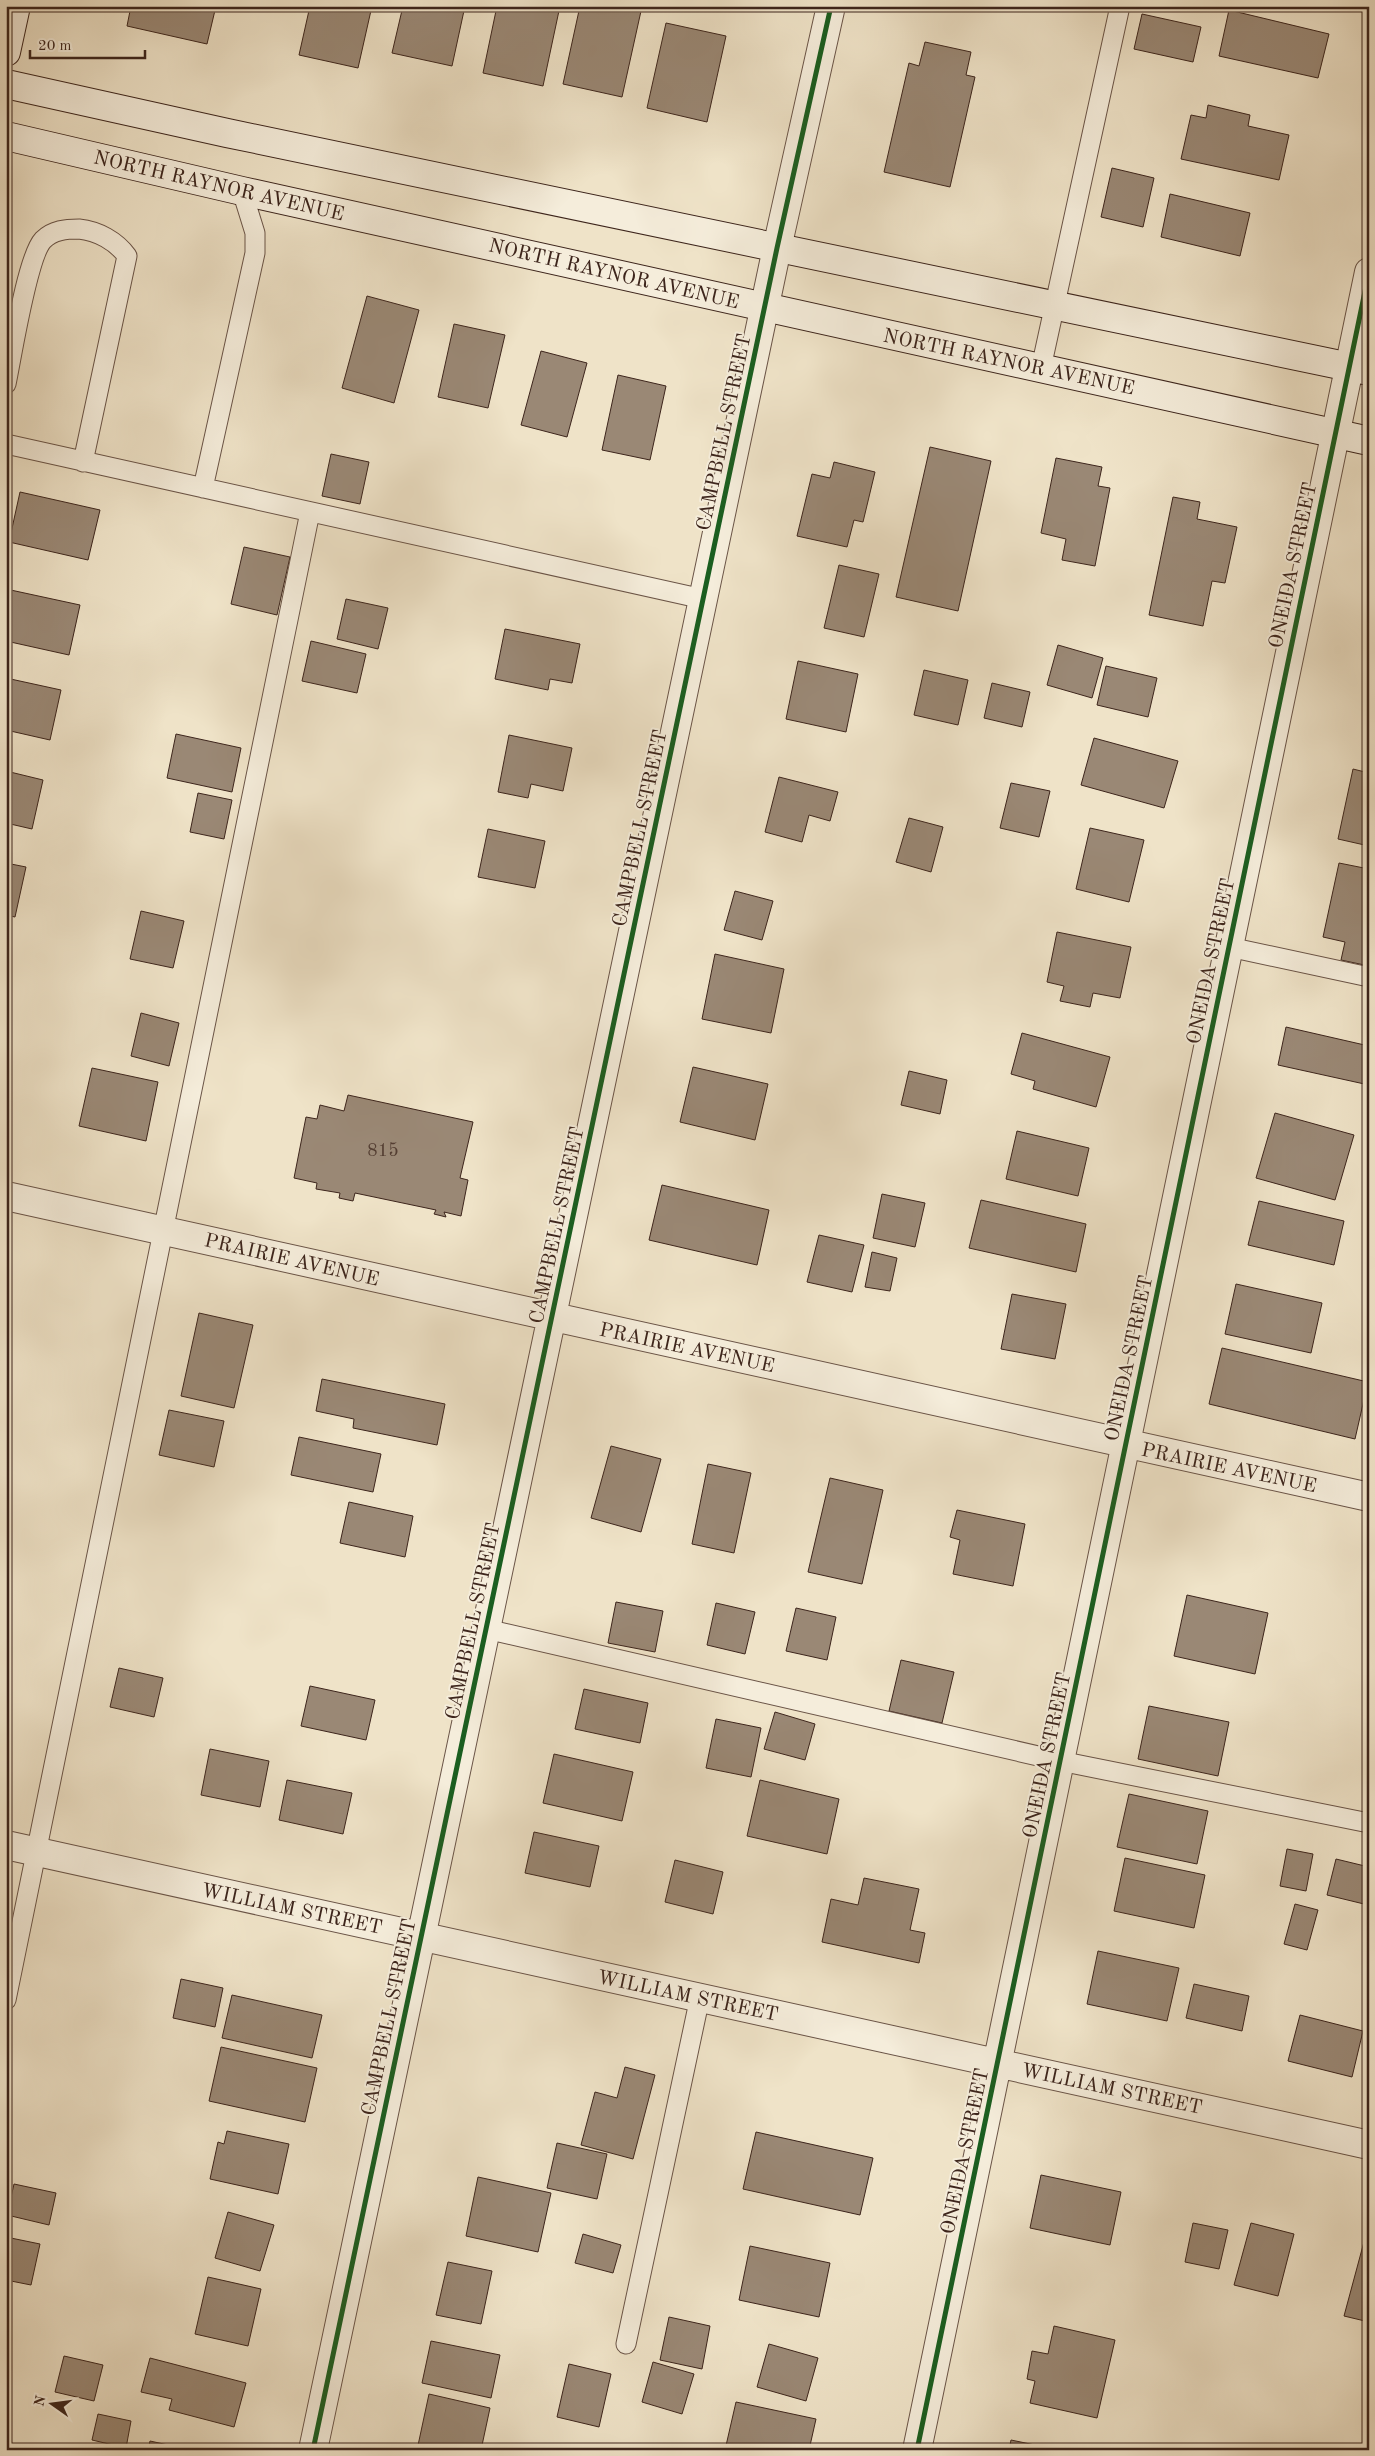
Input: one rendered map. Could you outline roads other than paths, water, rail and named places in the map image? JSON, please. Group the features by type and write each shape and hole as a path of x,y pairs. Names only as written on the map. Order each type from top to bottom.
{"street":[{"path":"6,52 16,6"},
{"name":"CAMPBELL STREET","path":"312,2450 777,248 830,6"},
{"path":"6,84 777,248 1358,368"},
{"name":"NORTH RAYNOR AVENUE","path":"6,136 242,191 1369,440"},
{"name":"ONEIDA STREET","path":"918,2450 1334,433 1358,368 1369,272"},
{"name":"PRAIRIE AVENUE","path":"6,1196 1369,1498"},
{"name":"WILLIAM STREET","path":"6,1844 1369,2145"}],"lane":[{"path":"1041,368 1120,6"},
{"path":"203,488 255,253 255,233 242,191"},
{"path":"6,384 31,265 43,240 64,228 88,230 117,244 127,256 83,462"},
{"path":"6,444 703,599"},
{"path":"6,2000 38,1852 162,1230 310,512"},
{"path":"1228,947 1369,977"},
{"path":"486,1628 1060,1761 1369,1823"},
{"path":"626,2344 700,1997"}]}
